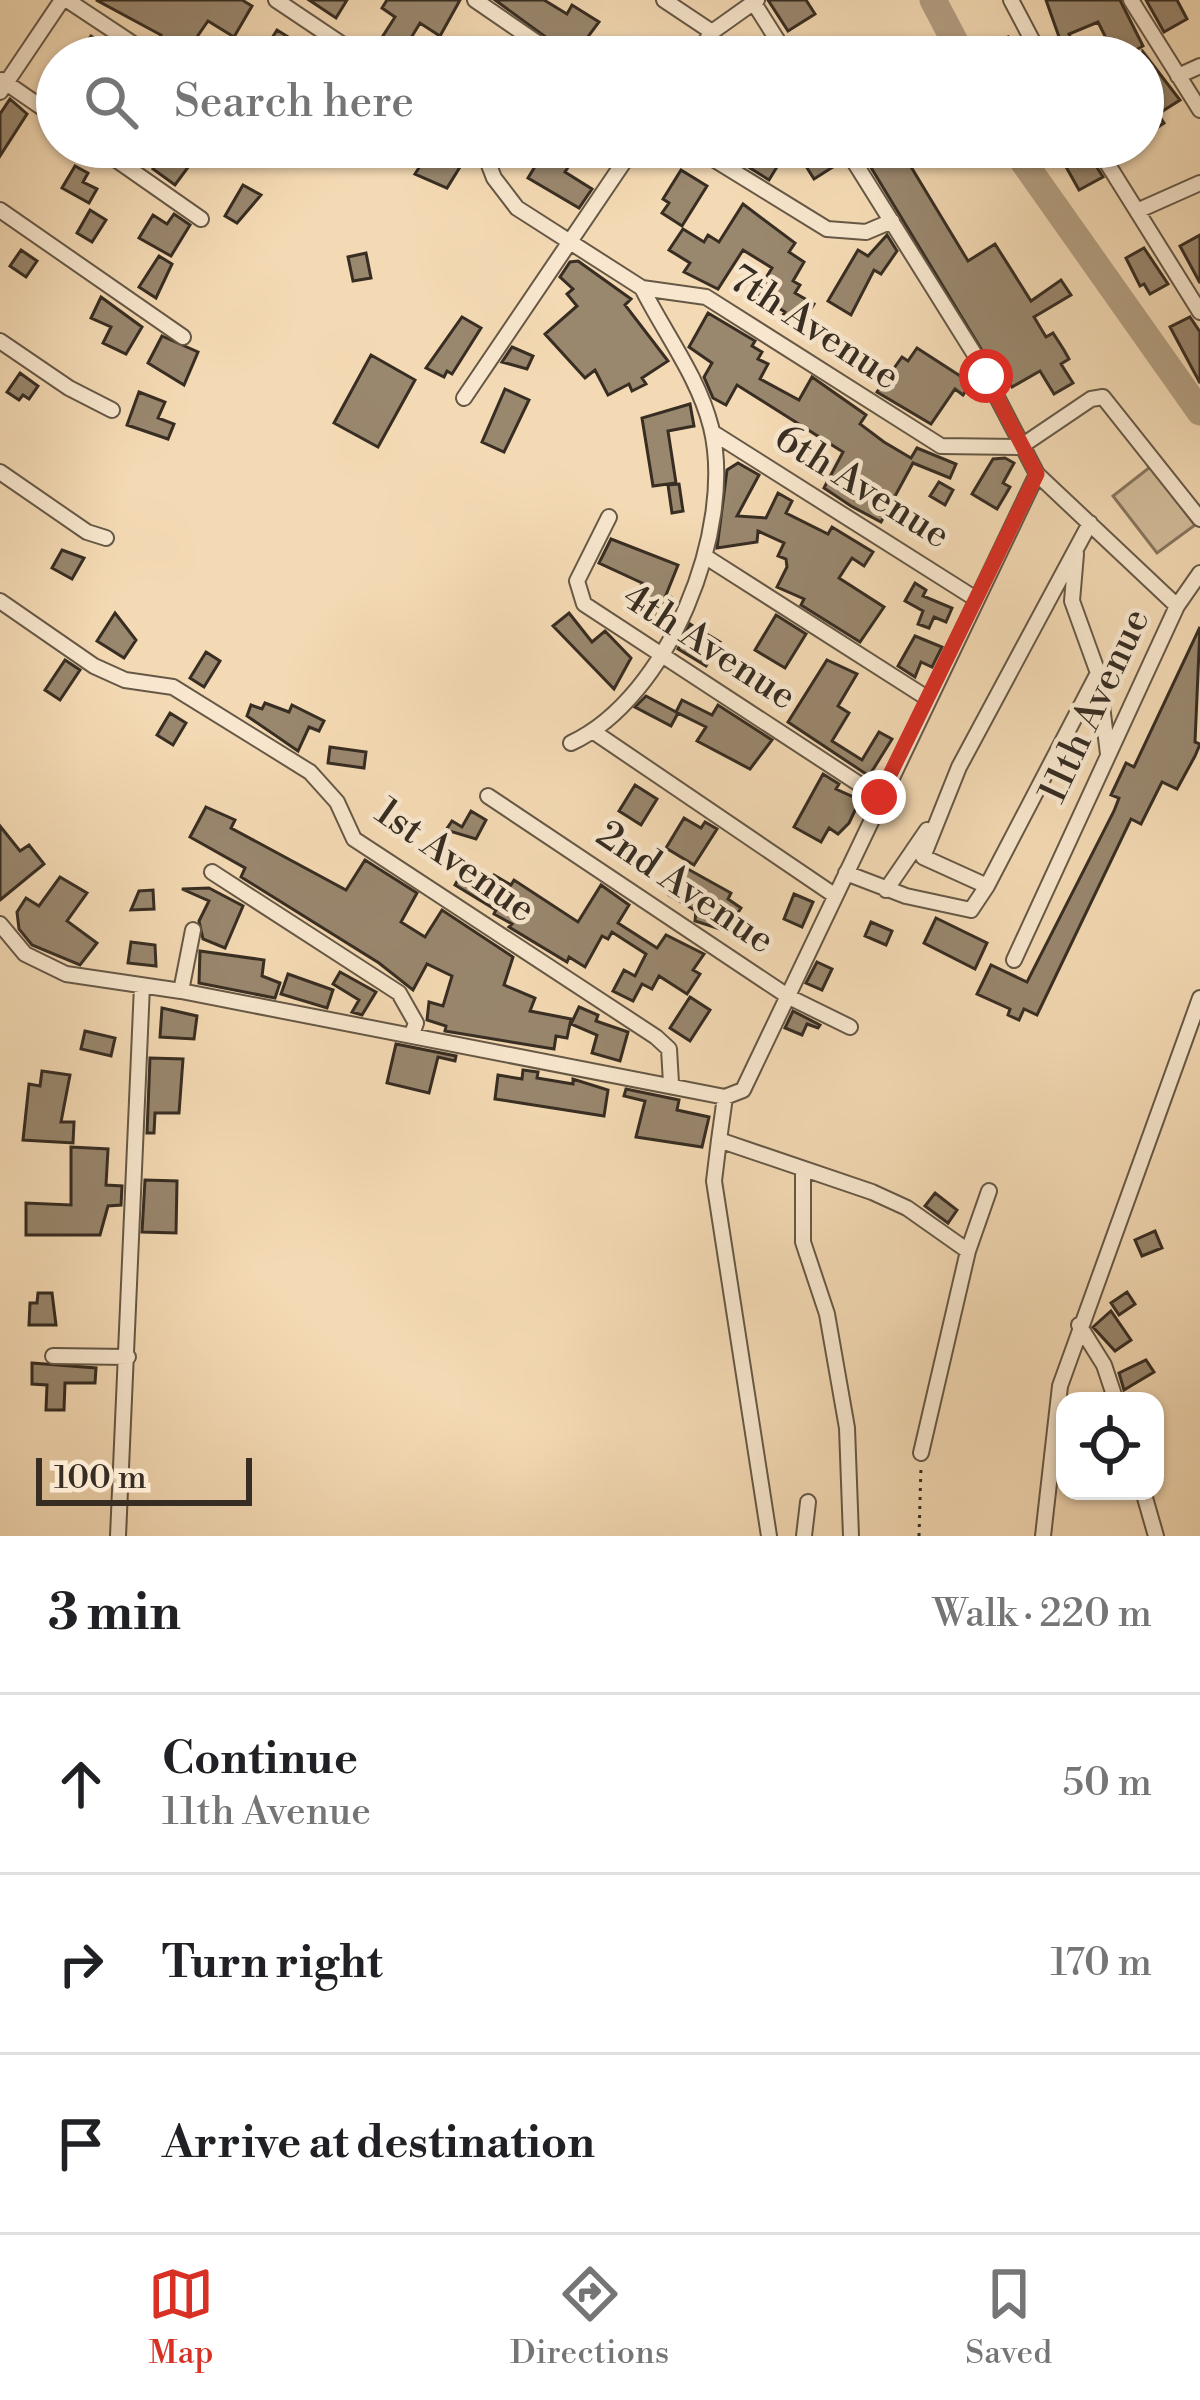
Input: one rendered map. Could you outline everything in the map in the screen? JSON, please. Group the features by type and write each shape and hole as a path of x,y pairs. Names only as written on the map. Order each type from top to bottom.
{"street":[{"path":"37,36 64,0 120,36"},
{"path":"276,0 330,36"},
{"path":"475,0 527,36"},
{"path":"664,0 712,32"},
{"path":"1011,0 1030,36"},
{"path":"1131,0 1153,36"},
{"path":"709,36 754,1 775,36"},
{"path":"36,38 2,84 36,105"},
{"path":"1164,53 1200,110"},
{"path":"1178,76 1200,66"},
{"path":"128,168 201,219"},
{"name":"7th Avenue","path":"490,168 517,208 572,238 642,288 694,291 706,297 941,446 1020,447"},
{"path":"464,398 620,168"},
{"path":"728,168 827,229 866,232 892,220"},
{"name":"11th Avenue","path":"859,168 975,355 1037,474 1177,606 1014,960"},
{"path":"1110,168 1200,312"},
{"path":"1137,211 1200,183"},
{"path":"0,210 183,338"},
{"path":"572,743 622,709 658,655 706,557 718,487 712,432 679,351 642,288"},
{"path":"0,340 69,388 112,410"},
{"path":"1020,447 1091,399 1103,397 1200,519"},
{"name":"6th Avenue","path":"712,432 976,599"},
{"path":"0,472 87,532 106,538"},
{"path":"0,924 41,965 725,1097 743,1090 1037,474"},
{"name":"4th Avenue","path":"609,517 583,565 577,592 584,604 879,797"},
{"path":"886,890 937,816 1090,523"},
{"path":"1076,548 1072,602 1098,673 1108,754"},
{"path":"706,557 927,698"},
{"path":"1177,606 1200,573"},
{"name":"1st Avenue","path":"0,601 94,666 125,680 173,687 322,780 354,839 670,1049 671,1083"},
{"path":"846,873 886,890 971,910 988,886 1098,673"},
{"path":"594,732 834,895"},
{"name":"2nd Avenue","path":"488,796 789,997 850,1027"},
{"path":"937,816 923,857 988,886"},
{"path":"212,872 389,985 412,1010 412,1034"},
{"path":"181,991 194,930"},
{"path":"118,1536 128,1357 127,1246 142,986"},
{"path":"1043,1536 1060,1386 1078,1325 1120,1230 1160,1099 1200,998"},
{"path":"725,1097 714,1181 769,1536"},
{"path":"718,1140 907,1208 968,1251"},
{"path":"803,1170 802,1242 826,1314 844,1401 851,1536"},
{"path":"921,1453 968,1251 989,1191"},
{"path":"1078,1325 1103,1364 1113,1392"},
{"path":"52,1357 128,1357"},
{"path":"1146,1500 1156,1536"},
{"path":"804,1536 808,1502"}],"path":[{"path":"919,1536 921,1453"}],"shaded area":[{"path":"1150,467 1195,525 1157,553 1113,496"}],"building":[{"path":"96,0 242,0 252,6 235,36 208,21 198,36 161,35"},
{"path":"309,0 347,0 336,18"},
{"path":"387,0 460,0 440,36 420,23 412,36 383,36 395,17 382,8"},
{"path":"495,0 544,0 567,14 572,5 599,22 589,36 544,36"},
{"path":"768,0 806,0 815,14 788,31"},
{"path":"1046,0 1120,0 1138,36 1105,36 1098,22 1070,36 1059,36"},
{"path":"1146,0 1177,0 1187,19 1164,32"},
{"path":"1164,79 1180,100 1164,110"},
{"path":"10,99 27,114 0,156 0,114"},
{"path":"74,168 79,168 88,173 83,182 97,189 89,203 62,188"},
{"path":"154,168 188,168 175,185"},
{"path":"419,168 459,168 447,188 415,174"},
{"path":"534,168 568,168 565,172 592,189 579,208 528,178"},
{"path":"750,168 776,168 769,180"},
{"path":"807,168 831,168 814,179"},
{"path":"871,168 912,168 968,261 995,244 1031,301 1061,280 1071,295 1034,317 1046,337 1053,333 1064,350 1069,359 1061,364 1073,383 1054,394 1040,371 1012,387 1008,381 1003,385"},
{"path":"1067,168 1097,168 1103,177 1079,190"},
{"path":"681,170 707,186 682,226 662,213 669,203 663,199"},
{"path":"243,185 261,195 237,223 225,216"},
{"path":"743,204 795,243 789,252 804,262 793,281 800,285 795,293 814,304 798,329 781,318 785,312 756,294 772,268 743,250 718,289 684,272 690,263 669,250 683,229 704,242 708,235 719,242"},
{"path":"90,210 106,220 92,242 77,233"},
{"path":"174,214 190,225 171,256 139,238 153,215 167,224"},
{"path":"887,235 897,251 881,274 874,270 851,315 828,301 858,250 868,256"},
{"path":"1200,235 1200,283 1180,246"},
{"path":"1144,248 1168,284 1150,294 1144,284 1140,286 1126,258"},
{"path":"21,250 37,261 26,277 10,266"},
{"path":"366,253 371,278 353,281 348,257"},
{"path":"159,256 172,264 156,298 139,287"},
{"path":"578,261 631,299 625,305 668,361 632,391 629,384 608,395 595,370 585,378 545,334 577,306 567,294 573,289 560,277 570,262"},
{"path":"101,297 142,327 126,354 103,343 111,327 91,318"},
{"path":"708,313 755,341 752,346 762,352 758,359 768,364 760,379 799,400 812,377 866,415 860,424 884,442 911,458 917,448 956,464 950,478 913,463 881,522 824,488 843,452 737,385 726,405 713,398 704,377 712,363 689,347"},
{"path":"462,317 481,328 452,374 447,371 444,377 426,368"},
{"path":"1190,317 1200,332 1200,383 1170,327"},
{"path":"162,336 198,352 184,385 148,363"},
{"path":"512,347 533,356 527,369 502,362"},
{"path":"917,348 971,383 963,395 955,389 931,424 877,392 902,357 908,361"},
{"path":"371,355 415,380 378,447 334,423"},
{"path":"20,373 38,386 29,399 23,395 19,400 7,392"},
{"path":"505,389 529,400 504,452 482,442"},
{"path":"139,392 165,402 158,418 174,424 168,439 127,425"},
{"path":"690,404 694,426 668,431 676,483 653,486 642,418"},
{"path":"993,459 1014,463 1003,483 1010,487 997,509 972,494"},
{"path":"738,463 759,475 737,516 766,518 778,493 792,501 786,513 828,534 832,527 873,552 864,566 852,558 839,578 884,607 860,642 801,605 804,599 777,587 787,567 786,559 778,556 784,543 758,531 757,542 717,548 727,470"},
{"path":"939,482 953,490 945,505 930,496"},
{"path":"679,484 683,511 672,513 668,485"},
{"path":"611,539 678,565 666,595 671,597 666,610 671,613 664,626 643,618 646,610 633,604 642,583 599,563"},
{"path":"62,550 84,558 72,579 52,568"},
{"path":"915,583 926,590 923,596 952,608 946,622 934,617 929,628 918,624 923,611 905,601"},
{"path":"115,613 136,640 124,658 97,641"},
{"path":"569,613 592,642 605,631 631,658 614,689 553,626"},
{"path":"776,615 806,634 785,668 755,650"},
{"path":"690,624 720,642 706,666 678,649"},
{"path":"1200,627 1195,742 1200,744 1195,756 1177,789 1162,782 1141,824 1131,819 1037,1015 1024,1009 1019,1020 1008,1015 1010,1009 977,994 991,965 1027,982 1114,811 1119,798 1111,795 1126,763 1134,767"},
{"path":"915,636 942,647 932,667 921,662 915,677 898,666"},
{"path":"206,652 220,661 204,687 190,678"},
{"path":"65,660 80,670 60,700 45,690"},
{"path":"827,660 857,674 838,706 849,713 832,741 862,760 879,732 892,739 869,776 788,722"},
{"path":"646,696 678,713 671,726 635,707"},
{"path":"682,700 712,715 718,705 772,740 750,769 697,741 706,727 676,712"},
{"path":"265,703 289,712 292,705 324,721 319,731 309,727 298,751 247,716 251,705 262,709"},
{"path":"170,713 186,723 173,745 157,735"},
{"path":"330,747 366,752 364,768 328,763"},
{"path":"823,774 839,784 836,789 860,800 849,823 838,834 829,828 821,842 794,827"},
{"path":"635,785 657,799 641,825 619,811"},
{"path":"206,807 235,820 231,828 346,890 365,860 417,893 401,922 425,937 442,910 513,957 504,985 535,998 530,1011 571,1019 567,1038 556,1036 554,1049 445,1031 446,1026 427,1020 429,1002 443,1006 452,976 427,964 413,990 379,963 241,877 245,868 190,837"},
{"path":"471,811 486,820 476,839 446,830 452,821 462,827"},
{"path":"684,818 701,828 705,822 717,829 694,865 666,848"},
{"path":"0,826 20,851 29,845 44,864 0,900"},
{"path":"686,868 731,893 728,899 741,908 726,931 695,921 696,911 669,895"},
{"path":"461,874 486,889 494,875 511,885 514,880 578,922 601,885 629,905 618,923 657,948 666,935 704,954 693,970 700,974 687,994 659,976 652,989 642,984 633,1001 613,991 624,970 635,976 646,954 612,932 608,939 602,936 585,967 569,957 567,962 509,927 512,924 494,914 496,910 455,885"},
{"path":"60,877 87,893 67,921 97,943 80,965 32,945 19,929 17,912 26,898 39,906"},
{"path":"209,888 243,906 225,948 203,939 199,921 209,901 182,889"},
{"path":"153,890 154,909 131,910 139,891"},
{"path":"794,894 813,902 802,927 784,919"},
{"path":"936,918 987,943 975,969 924,943"},
{"path":"871,922 892,931 886,945 865,936"},
{"path":"131,942 155,945 156,966 128,963"},
{"path":"200,951 264,960 262,976 280,983 275,998 199,983"},
{"path":"817,962 832,969 822,990 806,983"},
{"path":"340,972 376,992 362,1015 352,1012 359,1000 333,984"},
{"path":"288,974 333,990 327,1008 281,994"},
{"path":"690,997 710,1010 690,1041 670,1028"},
{"path":"579,1007 598,1015 596,1021 628,1032 620,1061 592,1053 597,1035 571,1024"},
{"path":"162,1008 197,1016 194,1039 160,1037"},
{"path":"793,1011 820,1025 807,1024 802,1035 785,1028"},
{"path":"85,1031 115,1038 111,1056 81,1049"},
{"path":"396,1044 456,1056 455,1061 438,1057 429,1093 387,1083"},
{"path":"150,1058 183,1059 179,1113 155,1113 154,1133 147,1133"},
{"path":"523,1070 538,1072 537,1078 573,1084 573,1079 608,1090 604,1116 495,1099 498,1075 522,1079"},
{"path":"42,1071 70,1075 61,1122 74,1122 73,1143 23,1140 29,1084 40,1086"},
{"path":"626,1089 679,1100 677,1110 709,1117 702,1147 636,1137 645,1101 624,1096"},
{"path":"71,1147 108,1149 106,1185 122,1186 121,1205 108,1206 100,1235 26,1235 26,1203 71,1205"},
{"path":"145,1180 177,1181 176,1233 142,1232"},
{"path":"935,1193 957,1210 948,1223 925,1206"},
{"path":"1155,1231 1162,1248 1142,1256 1135,1240"},
{"path":"1127,1292 1135,1304 1119,1315 1111,1303"},
{"path":"38,1293 52,1293 56,1325 29,1325 30,1303 37,1303"},
{"path":"1111,1311 1131,1340 1115,1351 1093,1327"},
{"path":"1146,1360 1154,1372 1124,1390 1119,1373"},
{"path":"32,1363 96,1368 95,1383 65,1383 64,1410 46,1410 47,1385 32,1384"}],"waterway":[{"path":"933,0 952,36"},
{"path":"1028,168 1200,412"}],"route":[{"path":"879,797 1037,474 986,376"}]}
